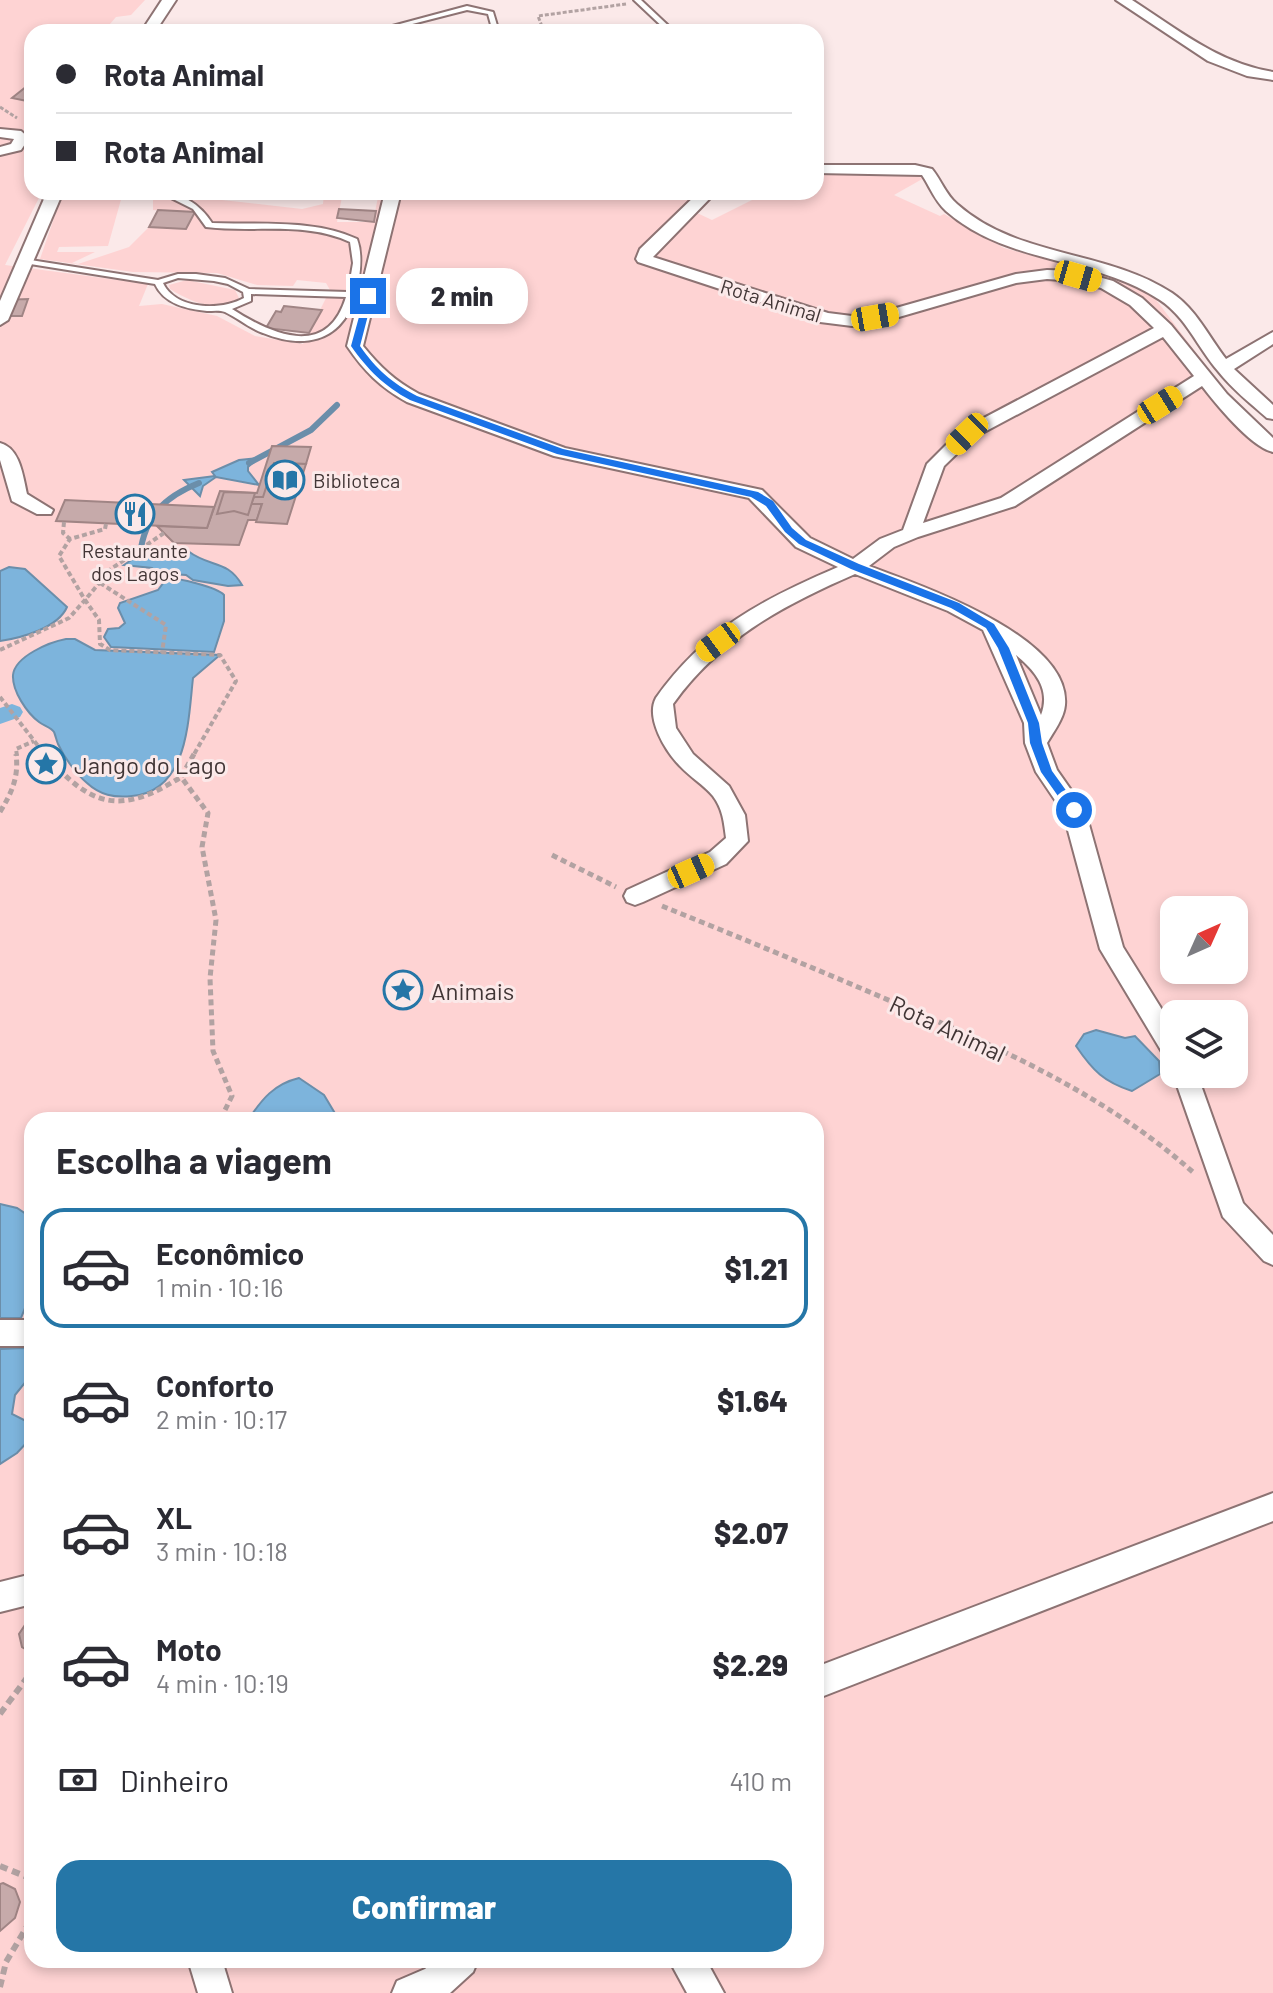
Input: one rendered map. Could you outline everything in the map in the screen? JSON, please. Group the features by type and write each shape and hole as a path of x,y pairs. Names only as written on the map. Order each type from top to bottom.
{"street":[{"path":"153,24 169,0"},
{"path":"1123,0 1185,41 1232,67 1251,74 1273,76"},
{"path":"1185,41 1231,81"},
{"path":"0,133 24,137"},
{"path":"0,151 16,147 24,140"},
{"path":"824,169 915,169 927,172 947,204 973,225 1015,247 1129,277 1161,292 1191,318 1224,368 1273,414"},
{"path":"0,320 51,200"},
{"path":"391,200 355,346 372,369 391,386 413,398 560,452 755,494 770,503 789,530 803,542 855,567 955,606 990,626 1047,674 1054,690 1055,706 1036,743"},
{"name":"Rota Animal","path":"700,200 646,252 644,259 826,318 856,321 894,314 1025,274 1078,276 1104,283 1152,314 1186,349 1203,378 1243,422 1273,447"},
{"path":"911,533 936,464 967,434 1165,329"},
{"path":"1224,368 1273,337"},
{"path":"635,896 718,858 737,841 734,815 721,791 685,759 666,728 663,703 704,653 775,605 855,567 887,543 1008,502 1203,378"},
{"path":"0,448 10,461 19,497 44,510"},
{"path":"990,626 1003,648 1034,723 1036,743 1047,772 1074,810 1112,949 1160,1027"},
{"path":"1190,1088 1232,1209 1273,1253"},
{"path":"0,1333 24,1333"},
{"path":"824,1680 1273,1507"},
{"path":"0,1597 24,1591"},
{"path":"207,1968 215,1993"},
{"path":"409,1993 437,1981 452,1968"},
{"path":"691,1968 707,1993"}],"lane":[{"path":"638,1 663,24"},
{"path":"404,24 467,8 491,13 494,24"},
{"path":"158,282 165,294 179,301 197,307 228,310 262,333 304,340 334,328 344,319 352,295 358,251 354,241 347,236 314,231 209,225 204,216 186,200"},
{"path":"24,261 158,282 178,276 199,276 236,284 247,291 352,295"},
{"path":"228,310 248,299 247,291"}],"path":[{"path":"541,24 538,16 638,1"},
{"path":"64,522 63,533 70,539"},
{"path":"0,697 34,741 71,781 91,797 109,803 135,803 159,795 181,777 236,681 220,655 110,650 100,644 99,620 59,556 70,539 105,529 106,524"},
{"path":"0,650 69,618 111,569 164,533"},
{"path":"100,583 166,625 162,653"},
{"path":"0,812 13,790 18,771 16,749 34,741"},
{"path":"181,777 208,813 202,847 216,920 210,978 213,1051 232,1096 224,1112"},
{"name":"Rota Animal","path":"552,855 635,896 761,945 973,1038 1049,1076 1164,1143 1198,1176"},
{"path":"0,1714 24,1682"},
{"path":"0,1866 24,1876"},
{"path":"0,1987 6,1962 24,1932"}],"shaded area":[{"path":"0,0 145,0 131,15 116,17 110,24 24,24 24,200 38,200 5,265 148,284 139,306 162,304 217,316 255,336 303,344 330,290 326,283 297,280 293,286 257,285 217,273 133,272 40,259 60,200 121,200 108,246 59,247 57,252 95,252 72,263 78,264 129,247 149,227 186,229 194,213 153,210 153,200 222,200 302,209 323,204 323,200 341,200 337,222 373,222 377,200 709,200 695,212 712,220 752,200 824,200 824,175 857,172 897,174 924,178 894,195 940,216 944,214 1004,248 1111,277 1154,297 1228,395 1254,426 1273,440 1273,1993 0,1993"},
{"path":"187,280 235,290 239,298 214,306 195,302 170,289 169,285"}],"water":[{"path":"258,458 248,467 248,471 259,485 216,477 203,486 200,496 184,480 215,476 212,472 239,460"},
{"path":"188,551 224,567 242,585 228,586 193,580 186,575 158,573 152,568 124,565 140,554"},
{"path":"9,567 25,569 67,607 56,621 47,626 0,641 0,571"},
{"path":"167,578 206,586 224,595 224,621 214,652 111,647 104,637 108,629 119,628 125,623 118,608 120,603 158,590"},
{"path":"66,639 75,639 95,650 220,655 193,678 182,752 164,782 150,791 119,796 102,793 92,787 67,760 53,730 34,718 21,701 13,681 15,668 34,651"},
{"path":"1096,1030 1125,1038 1135,1036 1159,1061 1160,1074 1132,1091 1114,1084 1094,1069 1076,1046 1084,1034"},
{"path":"299,1078 324,1095 334,1112 253,1112 269,1093"},
{"path":"0,1204 24,1213 24,1311 21,1318 0,1318"},
{"path":"24,1348 24,1384 15,1395 12,1414 24,1420 24,1446 0,1464 0,1349"}],"building":[{"path":"24,88 24,100 12,98"},
{"path":"339,209 376,211 374,222 337,218"},
{"path":"158,210 195,212 186,229 149,227"},
{"path":"28,299 22,316 0,316 0,300"},
{"path":"284,306 322,310 309,333 266,328 276,311 281,312"},
{"path":"272,446 311,447 306,464 274,463 257,520 248,520 239,545 174,543 157,526 207,528 220,491 257,493"},
{"name":"Biblioteca","path":"274,463 306,464 287,524 256,522 262,504 251,504 254,497 263,497"},
{"path":"224,492 255,493 248,515 234,511 217,514"},
{"name":"Restaurante dos Lagos","path":"65,500 214,507 207,528 56,521"},
{"path":"24,1627 24,1648 22,1647 19,1634"},
{"path":"0,1884 15,1889 20,1902 15,1918 0,1931"}],"waterway":[{"path":"249,463 311,430 337,405"},
{"path":"140,554 146,529 158,510 176,495 199,483"},
{"path":"0,716 12,712"}],"place":[{"name":"Biblioteca","path":"285,480"},
{"name":"Restaurante dos Lagos","path":"135,514"},
{"name":"Jango do Lago","path":"46,764"},
{"name":"Animais","path":"403,990"}],"route":[{"path":"368,296 355,346 372,369 391,386 413,398 560,452 755,494 770,503 789,530 803,542 855,567 955,606 990,626 1003,648 1034,723 1036,743 1047,772 1074,810"}]}
